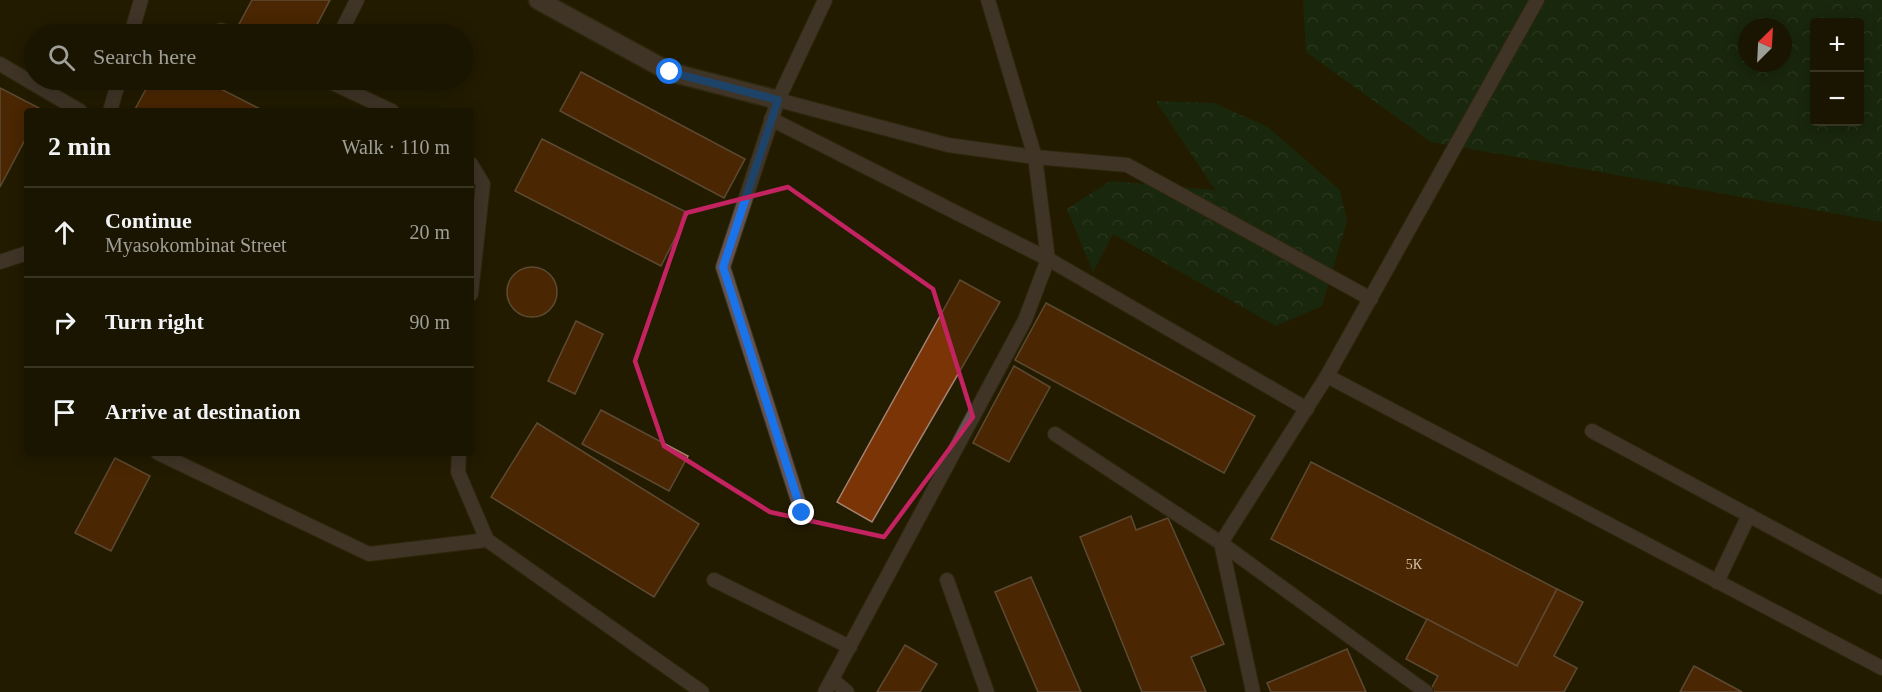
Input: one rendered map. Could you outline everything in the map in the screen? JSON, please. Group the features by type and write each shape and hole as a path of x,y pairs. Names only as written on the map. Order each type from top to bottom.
{"street":[{"path":"538,0 670,72 778,100"}],"lane":[{"path":"134,24 141,0"},
{"path":"345,24 357,0"},
{"path":"802,513 723,267 778,100 825,0"},
{"path":"825,692 1025,320 1048,259 1035,157 987,0"},
{"path":"1253,692 1221,543 1327,376 1537,0"},
{"path":"0,64 24,78"},
{"path":"44,90 75,108"},
{"path":"111,108 116,90"},
{"path":"347,90 386,108"},
{"path":"778,100 948,145 1035,157 1127,165 1371,299"},
{"path":"771,119 1048,259 1307,409"},
{"path":"474,169 483,184 474,266"},
{"path":"0,262 24,254"},
{"path":"1327,376 1882,668"},
{"path":"1593,431 1882,587"},
{"path":"1055,434 1221,543 1426,692"},
{"path":"164,456 369,554 487,540"},
{"path":"459,456 458,472 487,540 702,692"},
{"path":"1717,582 1749,515"},
{"path":"714,580 850,647"},
{"path":"947,580 987,692"},
{"path":"833,680 847,692"}],"highlighted area":[{"path":"788,187 933,289 973,417 884,537 770,512 664,446 635,361 686,213"}],"green space":[{"path":"1303,0 1882,0 1882,222 1431,142 1306,52"},
{"path":"1156,101 1214,103 1268,127 1340,190 1347,221 1322,306 1276,326 1113,234 1093,272 1067,209 1110,181 1215,190"}],"building":[{"path":"252,0 330,0 317,24 239,24"},
{"path":"581,72 745,159 724,198 560,111"},
{"path":"0,88 39,108 24,108 24,142 0,187"},
{"path":"146,90 223,90 258,108 136,108"},
{"path":"542,139 688,213 661,266 515,191"},
{"path":"527,267 537,267 550,274 557,287 557,297 550,310 537,317 527,317 518,313 511,306 507,297 507,287 511,278 518,271"},
{"path":"960,280 1000,302 872,522 837,502"},
{"path":"1046,303 1255,416 1224,473 1015,360"},
{"path":"576,321 603,334 575,394 548,381"},
{"path":"1014,366 1050,387 1009,462 973,443"},
{"path":"601,410 688,456 669,491 582,444"},
{"path":"537,423 699,524 654,597 491,497"},
{"path":"115,458 150,476 111,551 75,533"},
{"path":"1311,462 1557,589 1517,666 1271,539"},
{"path":"1131,516 1136,530 1168,518 1224,644 1191,657 1206,692 1142,692 1080,537"},
{"path":"1031,577 1081,692 1038,692 995,592"},
{"path":"1557,589 1583,602 1554,656 1577,668 1564,692 1433,692 1430,691 1438,676 1406,659 1427,619 1517,666"},
{"path":"905,645 937,664 920,692 877,692"},
{"path":"1347,649 1366,692 1271,692 1267,683"},
{"path":"1694,666 1742,692 1680,692"}],"route":[{"path":"670,72 778,100 723,267 802,513"}]}
